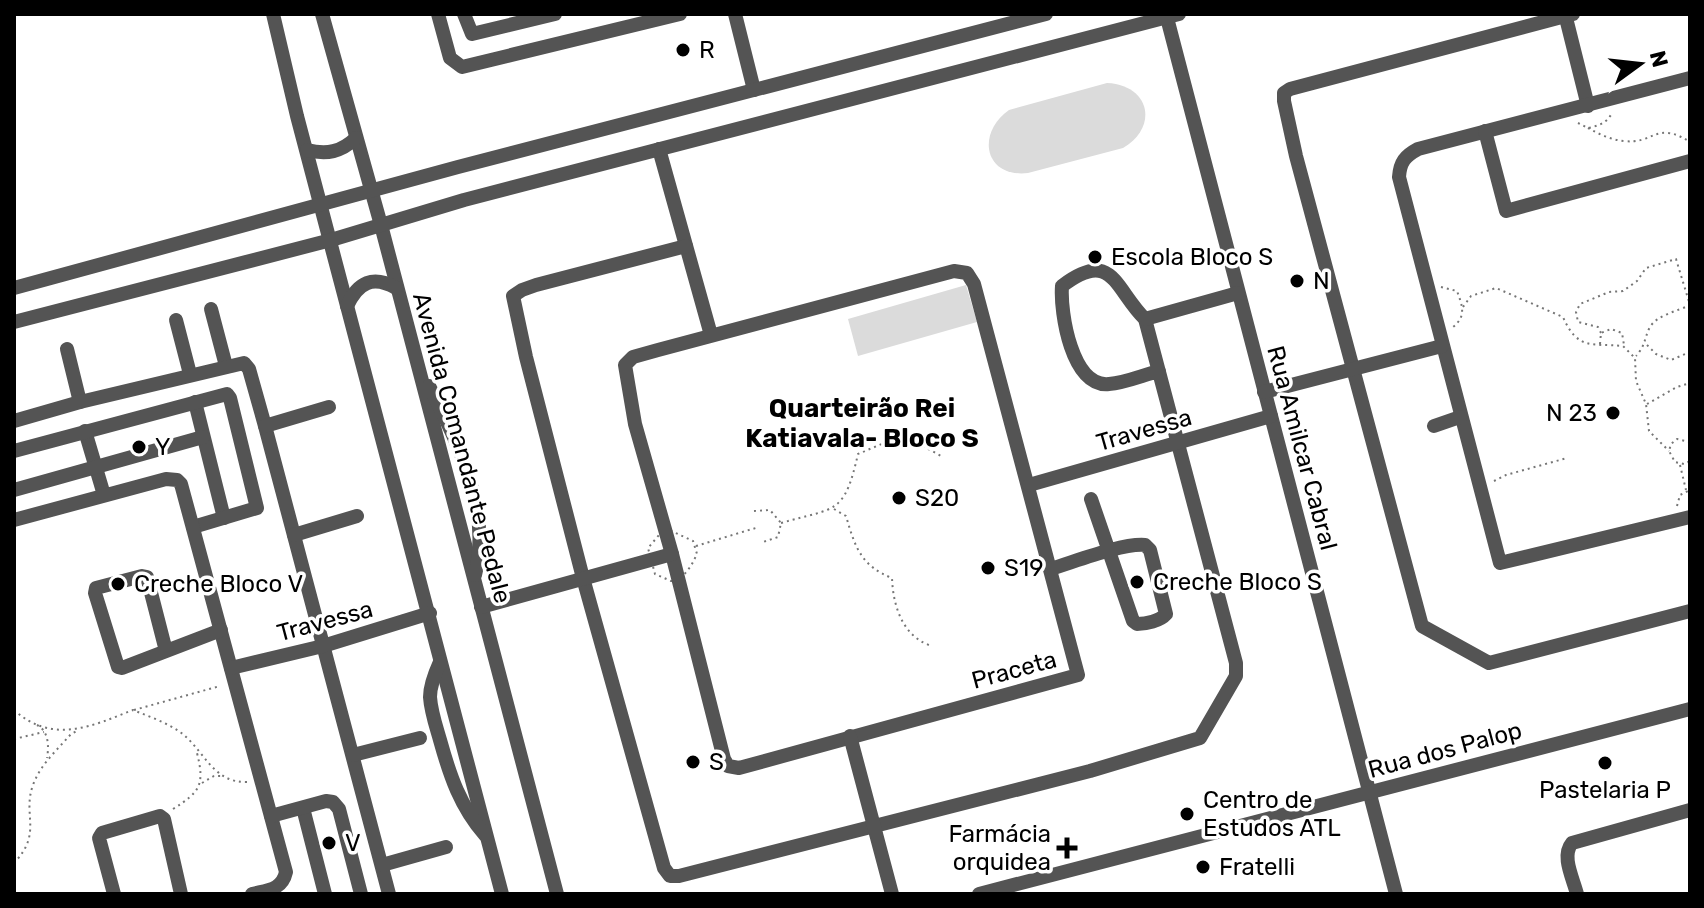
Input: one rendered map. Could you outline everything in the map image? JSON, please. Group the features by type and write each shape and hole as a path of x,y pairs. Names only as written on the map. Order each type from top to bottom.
{"street":[{"path":"273,14 502,894"},
{"name":"Avenida Comandante Pedale","path":"322,14 381,225 557,894"},
{"path":"438,14 450,58 462,67 680,14"},
{"path":"464,14 472,34 555,14"},
{"path":"735,14 754,90"},
{"path":"14,288 1046,14"},
{"path":"14,322 331,240 464,200 1170,15"},
{"name":"Rua Amilcar Cabral","path":"1170,15 1238,293 1396,894"},
{"path":"1588,106 1568,15 1452,44 1284,93 1296,156 1422,626 1489,663 1690,611"},
{"path":"1683,514 1500,563 1399,177 1400,165 1418,149 1690,78"},
{"path":"1485,131 1506,211 1690,161"},
{"path":"307,150 335,152 356,138"},
{"path":"659,149 711,335"},
{"path":"686,246 536,285 513,296 583,578 643,797 670,876 875,827 1105,767 1200,738 1236,676 1237,669 1178,443 1159,371 1145,319 1110,273 1101,270 1092,272 1075,277 1062,286 1061,304 1073,348 1079,368 1090,380 1107,385 1159,371"},
{"name":"Praceta","path":"954,271 967,273 974,284 1029,485 1078,675 739,768 728,766 635,424 625,365 633,357 711,335 954,271"},
{"path":"347,306 359,285 364,283 379,281 396,288"},
{"path":"1145,319 1238,293"},
{"path":"211,309 226,366"},
{"path":"176,320 190,374"},
{"path":"1264,392 1354,370 1441,340"},
{"path":"67,349 80,402"},
{"path":"14,421 242,362 249,369 389,894"},
{"path":"416,362 458,445 472,487 480,531 479,561 474,579"},
{"path":"14,451 222,394 230,398 258,503 253,511 193,527"},
{"path":"195,402 224,518"},
{"path":"265,426 329,407"},
{"name":"Travessa","path":"1029,485 1271,416"},
{"path":"1434,426 1460,417"},
{"path":"85,431 104,495"},
{"path":"14,490 203,437"},
{"path":"14,520 166,479 177,480 183,489 286,872 277,888 252,894"},
{"path":"1050,569 1108,553 1139,544 1145,545 1150,550 1167,608 1163,618 1144,624 1133,621 1108,553 1091,499"},
{"path":"294,535 357,516"},
{"path":"481,607 672,554"},
{"path":"166,651 147,577 96,588 118,667 122,668 221,630"},
{"name":"Travessa","path":"233,675 430,613"},
{"name":"Rua dos Palop","path":"979,894 1690,709"},
{"path":"850,736 892,894"},
{"path":"353,755 420,738"},
{"path":"271,816 326,801 333,802 339,809 361,894"},
{"path":"303,808 325,894"},
{"path":"1577,894 1567,858 1572,843 1690,810"},
{"path":"114,894 99,838 102,833 111,828 162,817 181,894"},
{"path":"382,865 446,847"}],"path":[{"path":"1588,128 1626,142 1661,131 1679,135 1690,142"},
{"path":"1600,345 1598,327 1578,322 1576,312 1580,304 1609,292 1623,291 1637,281 1646,268 1676,259 1690,305 1664,316 1651,326 1646,344 1635,358 1636,381 1646,404 1649,431 1669,451 1672,459 1680,464 1690,463"},
{"path":"1428,288 1447,287 1457,291 1463,307"},
{"path":"1441,340 1461,320 1463,307 1471,296 1496,288 1563,317 1570,334 1586,345 1623,346 1635,358"},
{"path":"1601,333 1618,330 1624,339 1623,346"},
{"path":"1646,344 1656,354 1671,360 1690,352"},
{"path":"1646,404 1690,383"},
{"path":"781,523 833,508 844,500 858,454 903,435 941,456"},
{"path":"1669,451 1677,439 1690,442"},
{"path":"1489,489 1495,480 1506,475 1567,458"},
{"path":"1680,464 1688,491 1680,495 1683,514"},
{"path":"833,508 846,516 852,539 864,562 892,578 893,601 906,629 929,645"},
{"path":"754,511 770,510 781,523"},
{"path":"763,542 778,537 781,523"},
{"path":"695,546 759,527"},
{"path":"14,863 31,834 31,788 39,769 77,731 233,675"},
{"path":"14,710 43,728 49,748 47,761"},
{"path":"133,710 162,722 185,737 222,776"},
{"path":"14,716 51,728 77,731"},
{"path":"14,739 45,732"},
{"path":"196,750 202,772 201,783"},
{"path":"162,817 191,798 201,783 214,776 238,782 263,781"}],"shaded area":[{"path":"1107,83 1133,91 1145,108 1142,129 1123,148 1028,173 1013,173 994,161 989,141 992,130 1009,110"},
{"path":"966,285 977,322 858,356 848,319"}],"place":[{"name":"R","path":"683,50"},
{"name":"Escola Bloco S","path":"1095,257"},
{"name":"N","path":"1297,281"},
{"name":"N 23","path":"1613,413"},
{"name":"Y","path":"139,447"},
{"name":"S20","path":"899,498"},
{"name":"S19","path":"988,568"},
{"name":"Creche Bloco S","path":"1137,582"},
{"name":"Creche Bloco V","path":"118,584"},
{"name":"S","path":"693,762"},
{"name":"Pastelaria P","path":"1605,763"},
{"name":"Centro de Estudos ATL","path":"1187,814"},
{"name":"V","path":"329,843"},
{"name":"Farmácia orquidea","path":"1067,848"},
{"name":"Fratelli","path":"1203,867"}],"district":[{"name":"Quarteirão Rei Katiavala- Bloco S","path":"862,423"}]}
